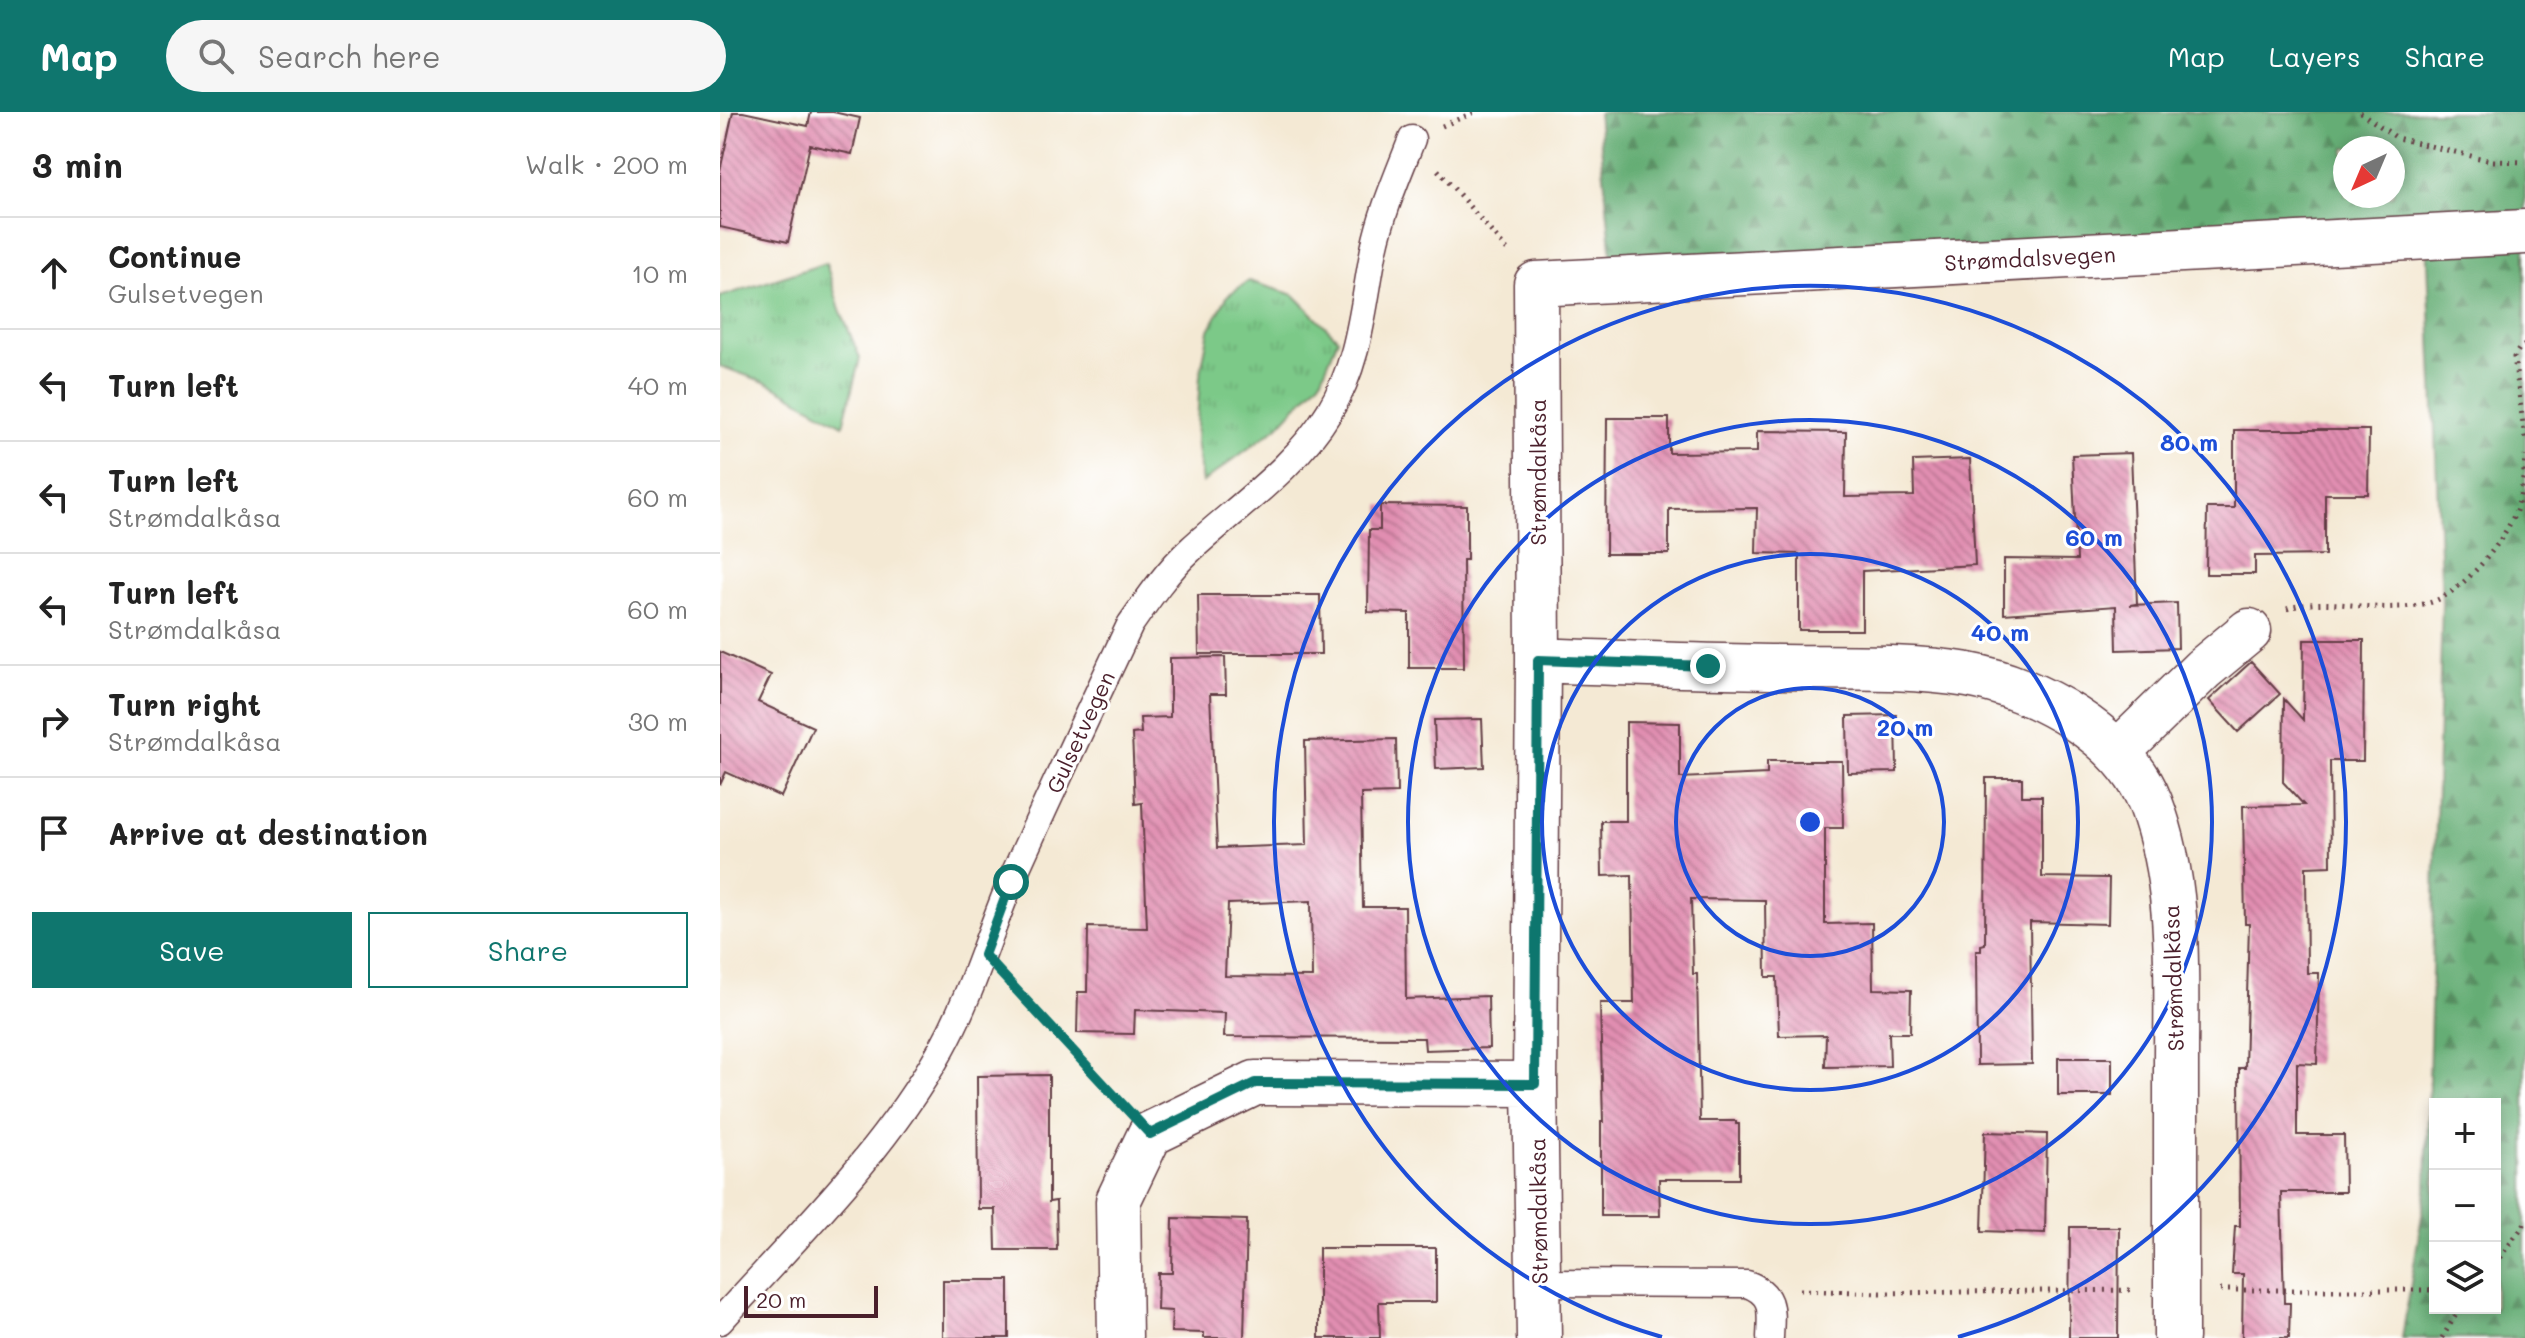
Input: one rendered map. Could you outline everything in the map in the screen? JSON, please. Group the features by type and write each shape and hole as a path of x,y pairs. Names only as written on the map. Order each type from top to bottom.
{"street":[{"name":"Strømdalsvegen","path":"1536,284 2525,232"},
{"name":"Strømdalkåsa","path":"1536,284 1538,660 1535,1084 1539,1338"},
{"path":"2118,752 2203,669 2249,631"},
{"name":"Strømdalkåsa","path":"1538,660 1922,669 1971,676 2010,687 2050,704 2078,720 2118,752 2149,800 2165,855 2176,934 2176,1338"},
{"path":"1120,1338 1118,1201 1150,1134 1255,1083 1535,1084"}],"lane":[{"name":"Gulsetvegen","path":"720,1321 859,1169 901,1113 943,1047 984,955 1011,882 1130,625 1153,591 1188,552 1288,463 1308,443 1330,412 1347,376 1363,319 1374,247 1412,139"},
{"path":"1539,1283 1747,1284 1759,1288 1771,1307 1770,1338"}],"path":[{"path":"2360,112 2397,138 2492,161 2525,162"},
{"path":"1412,139 1536,284"},
{"path":"2525,345 2514,357 2525,438"},
{"path":"2249,631 2271,615 2294,606 2325,604 2396,608 2431,603 2472,574 2497,546 2516,511 2524,477 2525,456"},
{"path":"984,955 1150,1134"},
{"path":"2501,1256 2525,1223"},
{"path":"1759,1288 1881,1293 2429,1290"},
{"path":"2442,1338 2456,1314"}],"green space":[{"path":"2525,112 2525,1338 2402,1338 2426,1191 2442,603 2427,238 1614,279 1598,113"},
{"path":"826,263 839,307 860,358 843,425 770,384 720,366 720,297"},
{"path":"1249,281 1294,295 1338,339 1321,380 1277,427 1202,483 1196,440 1200,376 1209,330 1228,295"}],"building":[{"path":"733,112 808,126 811,112 833,112 860,118 852,154 810,145 788,242 720,227 720,171"},
{"path":"1607,418 1669,418 1669,453 1757,452 1757,431 1846,432 1845,497 1914,496 1913,461 1970,459 1975,565 1862,571 1862,630 1799,630 1799,554 1756,553 1757,508 1669,509 1669,554 1606,554"},
{"path":"2234,430 2369,430 2368,494 2325,494 2325,555 2255,556 2255,574 2206,574 2207,508 2234,508"},
{"path":"2131,453 2137,604 2130,605 2177,603 2178,648 2117,650 2116,606 2004,614 2004,559 2077,560 2072,455"},
{"path":"1380,505 1467,506 1467,560 1463,560 1464,668 1409,668 1409,613 1368,612 1369,530 1380,530"},
{"path":"1198,595 1320,595 1321,654 1199,654"},
{"path":"2304,640 2364,640 2363,761 2330,761 2331,866 2306,867 2307,973 2319,973 2317,1064 2297,1063 2297,1135 2344,1135 2345,1192 2281,1192 2284,1303 2290,1303 2289,1338 2242,1338 2243,1274 2232,1274 2235,1226 2240,1226 2239,1068 2245,1068 2249,924 2245,924 2243,806 2304,805 2283,782 2284,699 2303,720"},
{"path":"720,652 771,675 758,702 813,727 781,797 726,772 720,785"},
{"path":"1225,657 1226,694 1210,694 1217,848 1307,845 1305,741 1396,739 1397,793 1361,794 1363,907 1405,907 1406,999 1488,996 1489,1048 1425,1050 1424,1038 1224,1037 1225,1013 1135,1010 1134,1034 1077,1033 1078,992 1087,992 1088,927 1147,928 1142,803 1135,804 1132,734 1141,733 1140,718 1170,717 1170,658","holes":["1311,901 1312,977 1225,976 1228,904"]},
{"path":"2251,662 2280,694 2238,732 2209,700"},
{"path":"1896,715 1897,772 1848,773 1847,716"},
{"path":"1482,719 1484,767 1436,769 1434,720"},
{"path":"1626,722 1680,723 1680,778 1767,774 1767,761 1842,761 1843,828 1825,828 1825,924 1872,923 1873,989 1911,990 1910,1033 1889,1033 1890,1066 1825,1067 1826,1035 1779,1036 1777,977 1766,977 1765,900 1691,899 1693,974 1697,974 1700,1121 1736,1121 1739,1124 1739,1179 1659,1179 1660,1216 1601,1216 1603,1122 1600,1003 1634,1003 1632,875 1602,876 1601,821 1626,821"},
{"path":"1986,778 2022,778 2022,796 2042,796 2042,877 2109,878 2108,924 2030,922 2032,1064 1977,1065 1976,951 1981,951 1981,945 1985,944"},
{"path":"2058,1058 2112,1058 2112,1095 2058,1095"},
{"path":"1049,1075 1049,1202 1056,1201 1057,1250 996,1250 995,1209 978,1209 977,1076"},
{"path":"1985,1132 2047,1134 2045,1233 1982,1231"},
{"path":"1173,1218 1247,1220 1244,1338 1204,1338 1204,1333 1171,1332 1172,1311 1157,1310 1158,1273 1172,1273"},
{"path":"2070,1227 2119,1227 2118,1338 2069,1338"},
{"path":"1319,1248 1436,1248 1436,1302 1379,1302 1380,1338 1319,1338"},
{"path":"943,1280 1009,1280 1009,1338 943,1338"}],"route":[{"path":"1011,882 984,955 1150,1134 1255,1083 1535,1084 1538,660 1708,666"}]}
